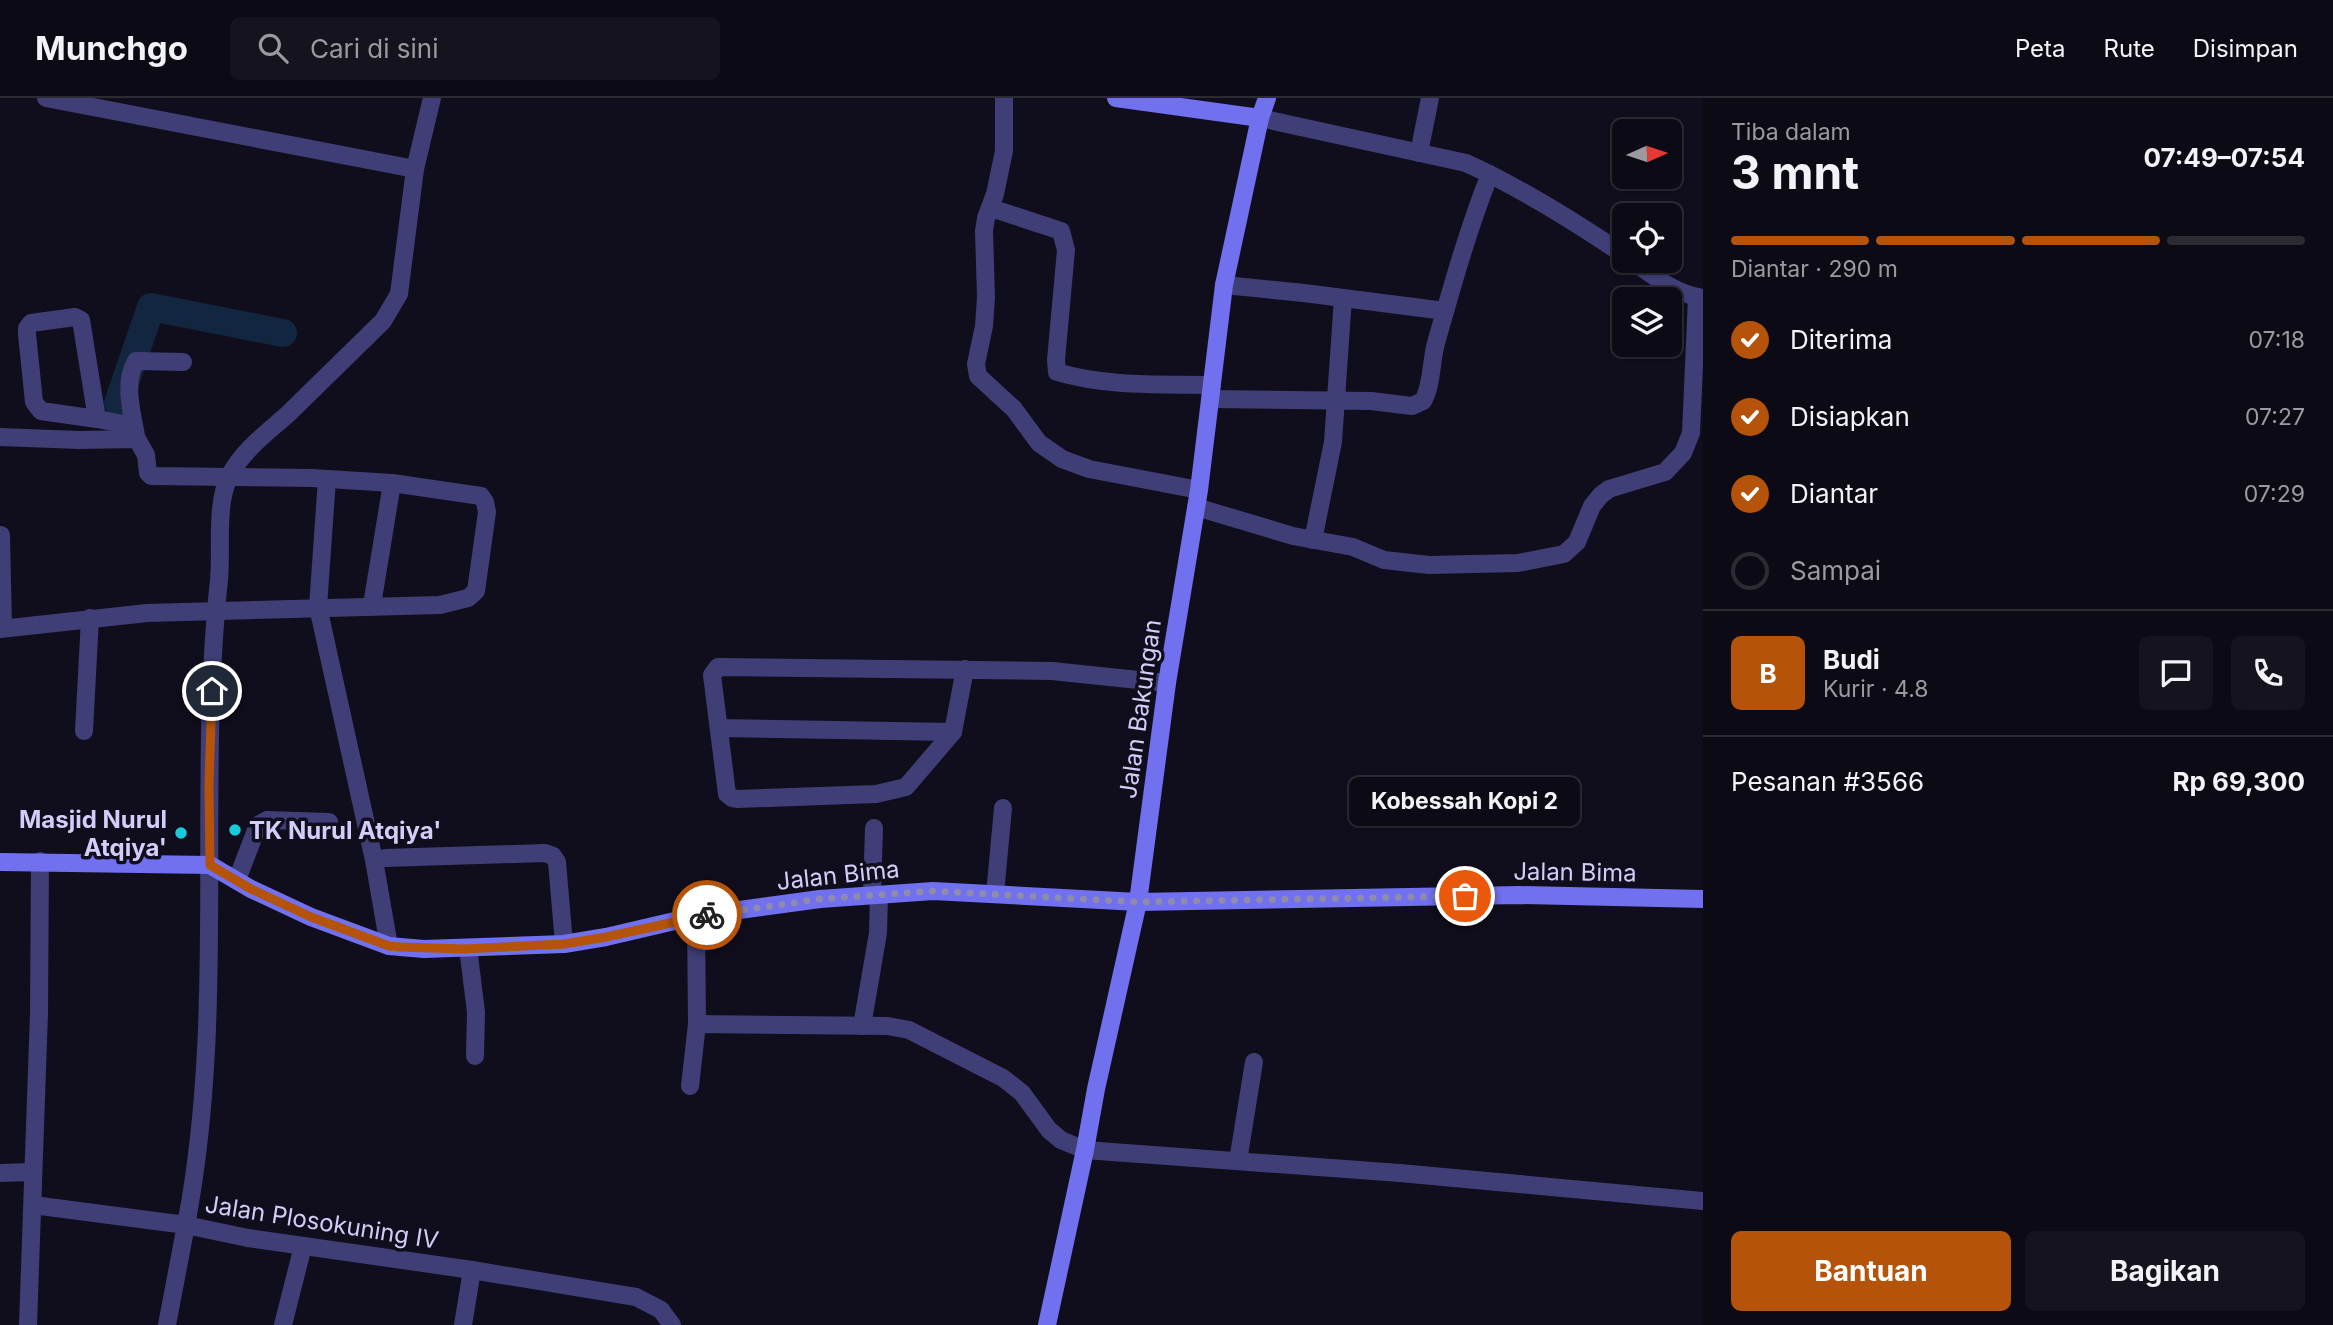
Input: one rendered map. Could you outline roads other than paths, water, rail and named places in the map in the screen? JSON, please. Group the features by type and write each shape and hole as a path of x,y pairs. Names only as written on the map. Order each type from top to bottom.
{"street":[{"path":"46,98 415,169"},
{"path":"229,475 251,447 383,321 399,294 415,169 432,98"},
{"path":"1004,98 1004,150 984,231 986,297 984,326 976,365 978,376 1014,410 1039,443 1062,460 1197,498 1293,537 1353,547 1384,560 1429,565 1518,563 1564,554 1577,542 1592,506 1601,495 1609,489 1665,472 1683,453 1691,433 1698,375 1700,298 1668,286 1649,273"},
{"path":"1116,98 1260,118 1466,163 1581,226 1612,248"},
{"name":"Jalan Bakungan","path":"1047,1325 1138,902 1167,683 1197,498 1224,285 1260,118 1267,98"},
{"path":"1419,153 1430,98"},
{"path":"991,208 1061,231 1064,235 1066,250 1056,360 1058,372 1087,379 1211,392 1412,406 1423,401 1427,391 1433,354 1445,311 1490,174"},
{"path":"1224,285 1445,311"},
{"path":"1313,540 1333,442 1343,298"},
{"path":"97,419 81,320 75,317 31,323 27,334 34,402 37,408 41,411 97,419 136,433"},
{"path":"1,535 1,629 90,618 215,610 440,605 468,598 476,591 487,512 481,496 392,483 327,479 229,475 151,476 130,409 130,383 136,361 183,362"},
{"path":"0,437 79,440 136,433"},
{"name":"Jalan Plosokuning IV","path":"229,475 223,499 215,610 209,785 209,1010 194,1182 186,1225 248,1238 636,1297 661,1310 672,1325"},
{"path":"327,479 318,607 374,860 389,946"},
{"path":"372,605 392,483"},
{"path":"84,731 90,618"},
{"path":"965,668 953,732 906,787 876,794 738,799 732,798 726,788 712,675 718,667 965,668 1052,671 1167,683"},
{"path":"719,728 953,732"},
{"path":"995,894 1003,808"},
{"path":"237,880 258,825 267,820 329,822"},
{"path":"862,1026 878,933 874,828"},
{"path":"385,858 545,853 553,856 556,862 564,944"},
{"path":"28,1325 39,1013 40,861"},
{"name":"Jalan Bima","path":"0,862 210,865 311,917 389,946 424,949 564,944 696,916 876,894 933,891 1138,902 1519,895 1703,899"},
{"path":"690,1086 697,1024 696,916"},
{"path":"468,948 477,1026 475,1056"},
{"path":"697,1024 888,1026 909,1030 1003,1078 1022,1093 1049,1130 1061,1140 1085,1150 1400,1172 1703,1201"},
{"path":"1238,1161 1254,1062"},
{"path":"0,1173 33,1172"},
{"path":"33,1205 186,1225 167,1325"},
{"path":"283,1325 303,1246"},
{"path":"463,1325 472,1270"}],"waterway":[{"path":"118,403 151,307 283,333"}],"place":[{"name":"TK Nurul Atqiya'","path":"235,830"},
{"name":"Masjid Nurul Atqiya'","path":"181,833"},
{"name":"Kobessah Kopi 2","path":"1465,896"}]}
